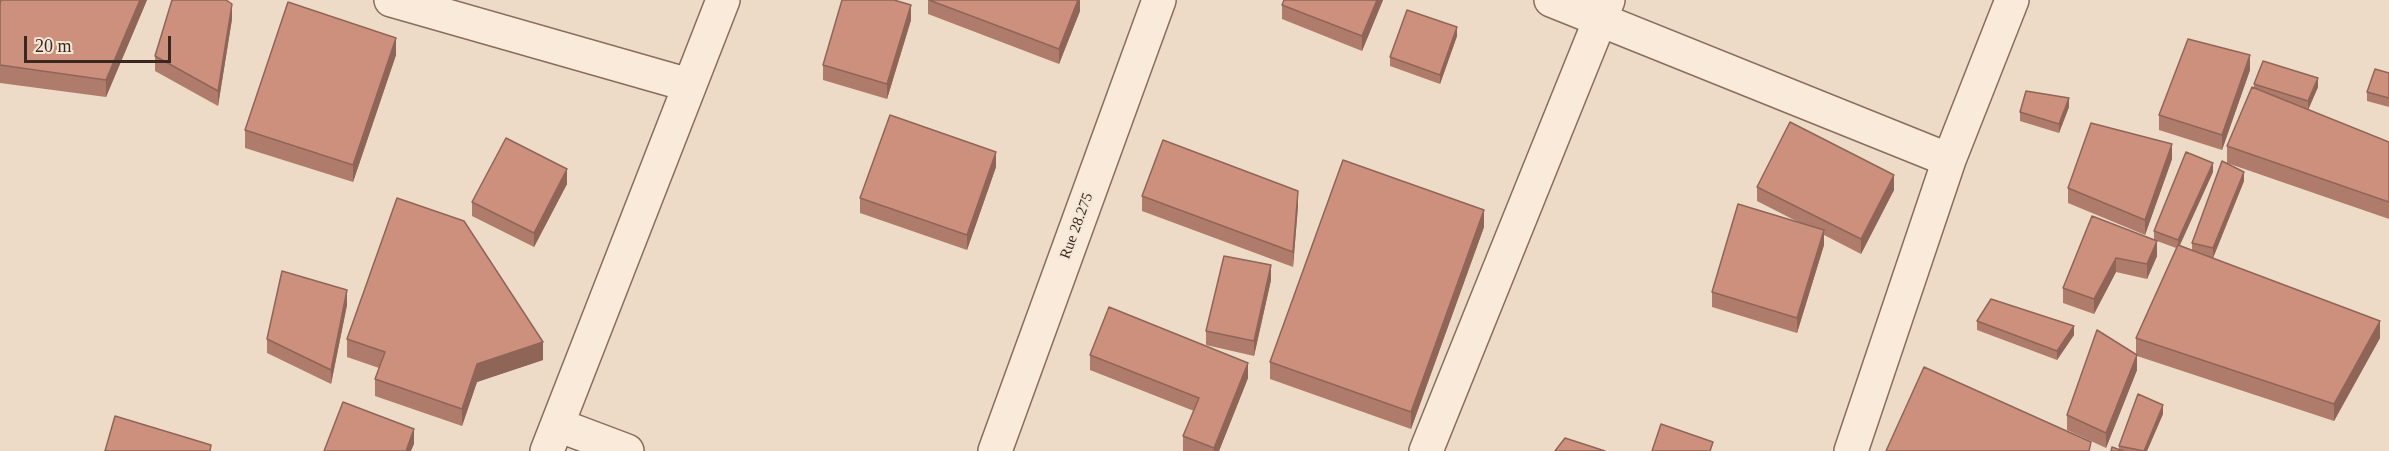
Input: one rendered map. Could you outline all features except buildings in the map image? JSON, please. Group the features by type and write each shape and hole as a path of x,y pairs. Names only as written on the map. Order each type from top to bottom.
{"street":[{"path":"391,0 689,85"},
{"path":"627,451 552,438 723,0"},
{"name":"Rue 28.275","path":"995,451 1159,0"},
{"path":"1551,0 1604,10 1949,160"},
{"path":"1851,451 1949,160 2012,0"},
{"path":"1426,451 1604,10"}]}
